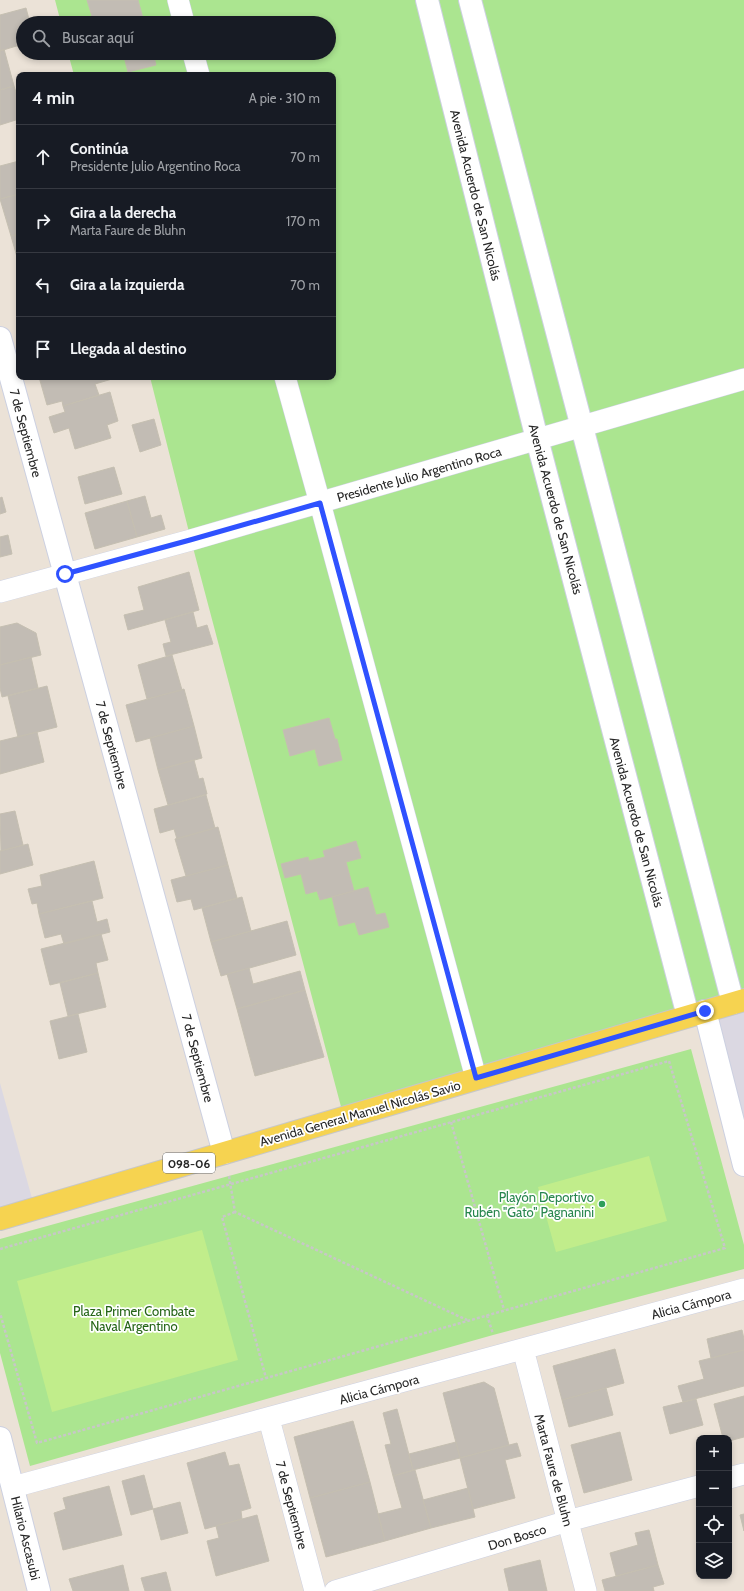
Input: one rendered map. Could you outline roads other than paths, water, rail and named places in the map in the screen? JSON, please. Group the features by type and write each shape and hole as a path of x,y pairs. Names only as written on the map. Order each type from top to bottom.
{"main road":[{"name":"Avenida General Manuel Nicolás Savio","path":"0,1219 738,1002"}],"street":[{"path":"178,0 182,16"},
{"name":"Avenida Acuerdo de San Nicolás","path":"427,0 537,439 696,1014 744,1165"},
{"path":"470,0 581,427 738,1002"},
{"path":"195,60 198,72"},
{"name":"7 de Septiembre","path":"0,338 224,1153"},
{"name":"Presidente Julio Argentino Roca","path":"0,592 320,503 744,379"},
{"path":"286,380 476,1078"},
{"name":"Alicia Cámpora","path":"13,1487 269,1419 744,1289"},
{"name":"Marta Faure de Bluhn","path":"523,1349 586,1591"},
{"name":"7 de Septiembre","path":"269,1419 315,1591"},
{"name":"Hilario Ascasubi","path":"0,1438 39,1591"},
{"path":"732,1477 744,1474"},
{"name":"Don Bosco","path":"335,1591 568,1521 696,1487"}],"place":[{"name":"Playón Deportivo Rubén \"Gato\" Pagnanini","path":"602,1204"}],"park label":[{"name":"Plaza Primer Combate Naval Argentino","path":"134,1318"}]}
